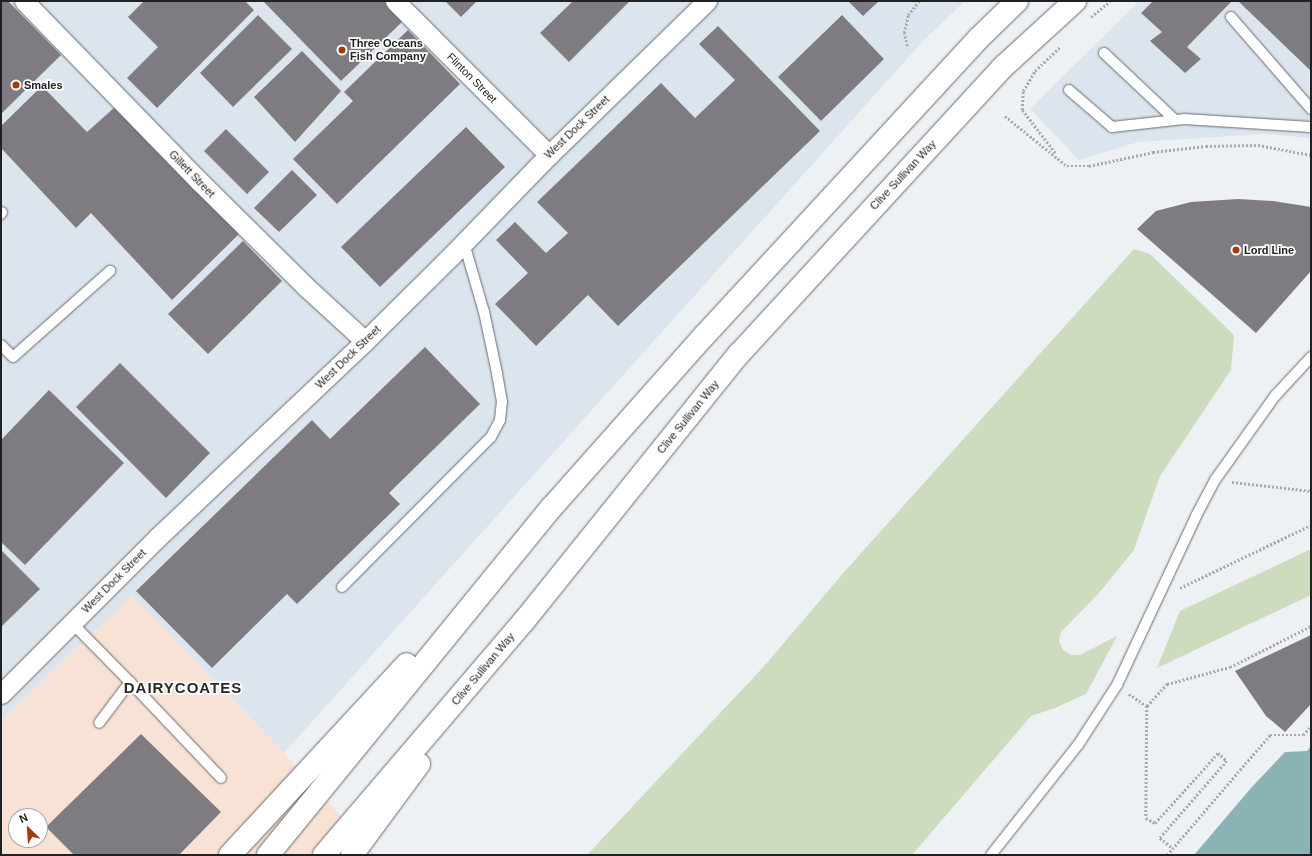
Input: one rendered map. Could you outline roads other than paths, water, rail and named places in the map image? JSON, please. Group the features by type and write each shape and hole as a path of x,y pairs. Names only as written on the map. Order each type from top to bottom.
{"highway":[{"path":"230,855 552,507 704,336 968,49 1017,1"},
{"name":"Clive Sullivan Way","path":"324,855 524,621 739,354 1003,67 1075,1"},
{"path":"268,855 552,507"},
{"path":"352,855 524,621"}],"street":[{"name":"Gillett Street","path":"24,1 199,181 305,286 365,341"},
{"name":"Flinton Street","path":"395,1 549,155"},
{"name":"West Dock Street","path":"1,694 158,537 365,341 464,243 549,155 707,1"}],"lane":[{"path":"1231,17 1311,109"},
{"path":"1104,53 1174,119"},
{"path":"1069,90 1112,127 1174,119 1262,122 1311,127"},
{"path":"342,587 491,437 500,420 502,402 497,373 484,312 464,243"},
{"path":"1,345 13,357 110,271"},
{"path":"991,855 1078,744 1116,685 1196,516 1216,480 1275,396 1311,357"},
{"path":"72,623 221,778"},
{"path":"100,723 130,682"}],"water":[{"path":"1311,746 1311,855 1194,855 1251,788 1285,752 1307,751"}],"place":[{"name":"Three Oceans Fish Company","path":"342,50"},
{"name":"Smales","path":"16,85"},
{"name":"Lord Line","path":"1236,250"}],"district":[{"name":"DAIRYCOATES","path":"183,688"}]}
